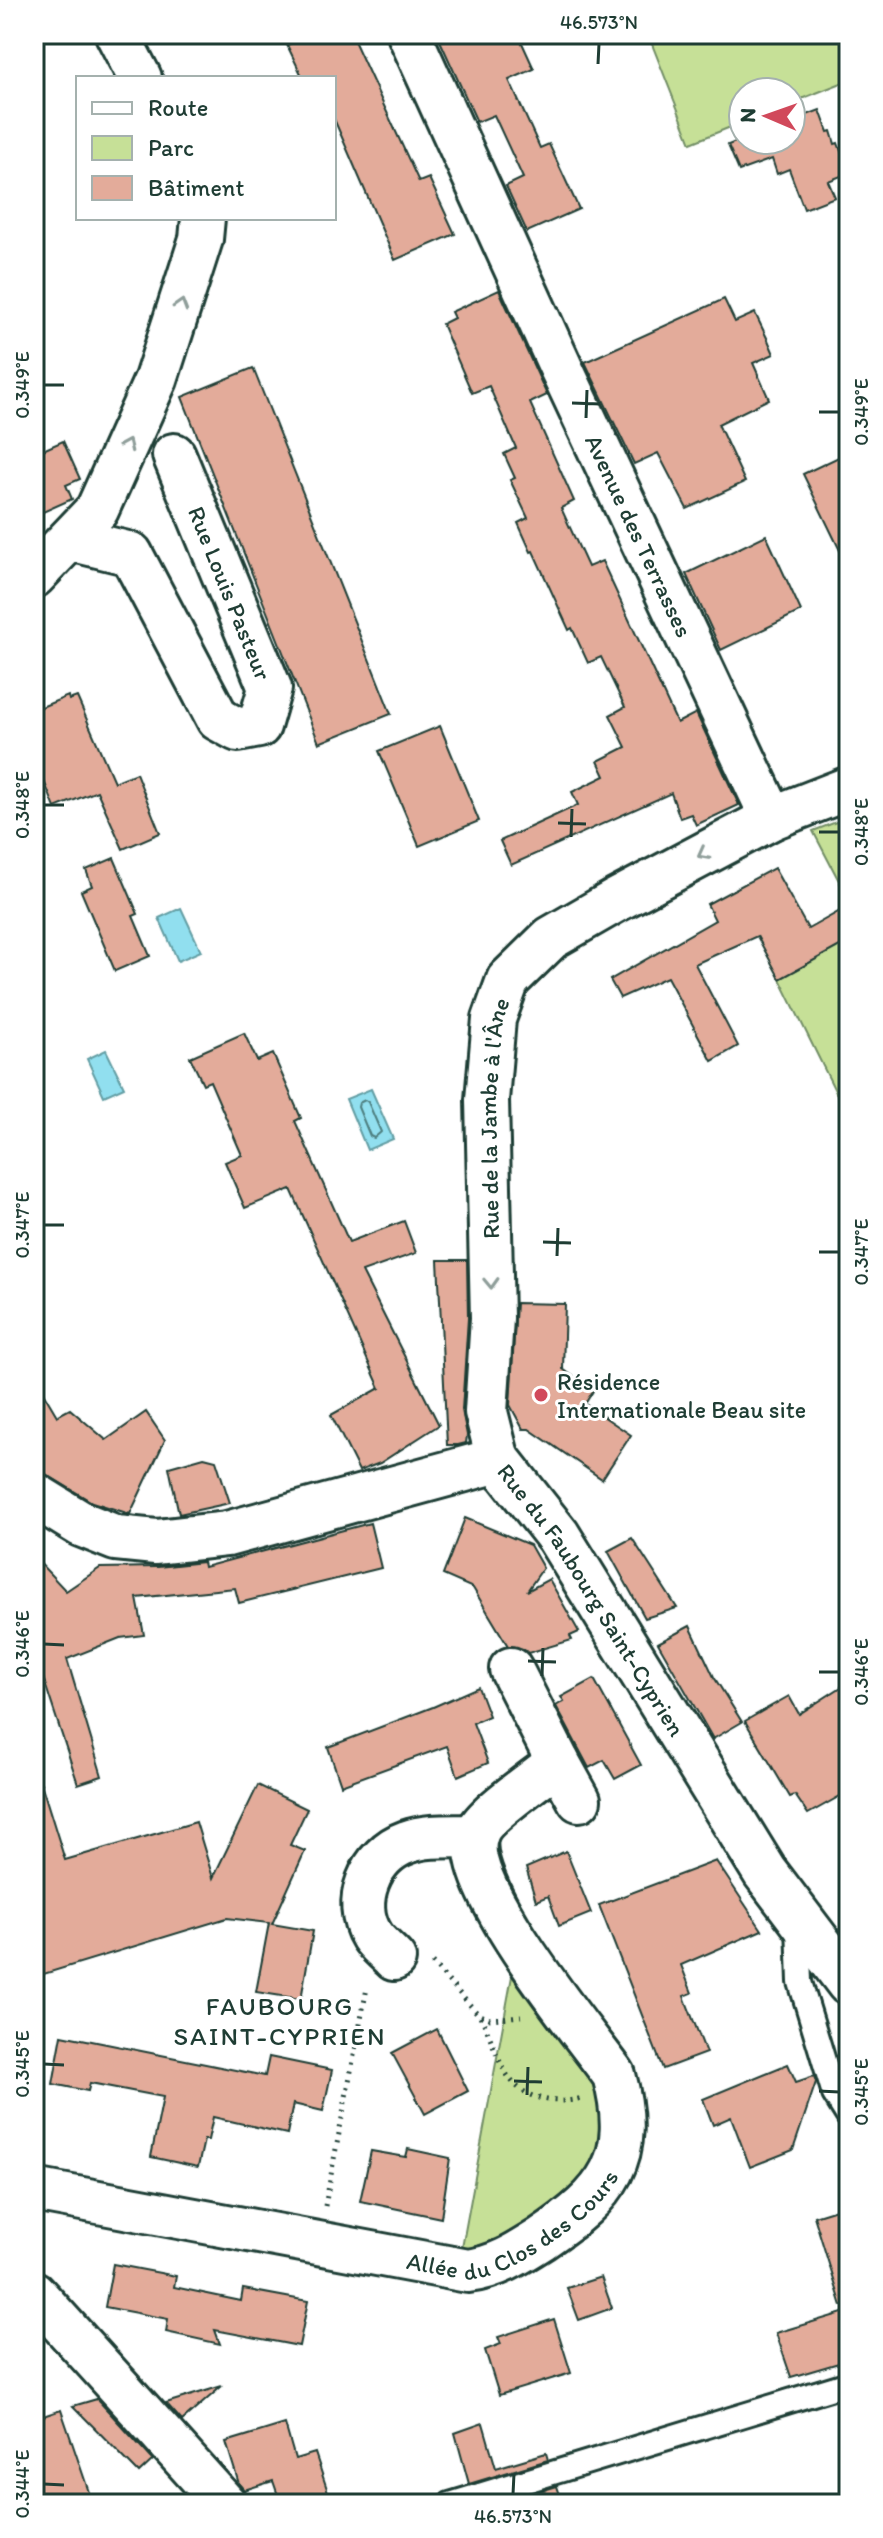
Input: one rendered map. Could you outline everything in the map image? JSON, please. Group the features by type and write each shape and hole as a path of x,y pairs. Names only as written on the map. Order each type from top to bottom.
{"street":[{"path":"117,34 139,76"},
{"name":"Avenue des Terrasses","path":"409,34 561,368 772,818"},
{"path":"34,576 84,525 156,379 201,239 203,220"},
{"name":"Rue Louis Pasteur","path":"84,525 131,554 218,719 238,730 259,726 270,688 174,455"},
{"name":"Rue de la Jambe à l'Âne","path":"498,1460 486,1412 492,1318 487,1100 494,1019 508,980 551,938 617,900 772,818 849,788"},
{"name":"Rue du Faubourg Saint-Cyprien","path":"34,1495 81,1524 116,1538 156,1542 227,1534 498,1460 558,1536 765,1872 849,1983"},
{"path":"511,1669 579,1800"},
{"path":"394,1959 372,1936 364,1908 365,1887 375,1867 392,1850 414,1840 476,1836 485,1821 558,1762"},
{"name":"Allée du Clos des Cours","path":"34,2190 468,2271 488,2268 511,2258 589,2203 616,2164 623,2124 621,2099 614,2075 523,1954 486,1889 478,1862 476,1836"},
{"path":"34,2293 225,2504"}],"lane":[{"path":"798,1916 800,1982 834,2094 849,2118"},
{"path":"450,2504 849,2383"}],"path":[{"path":"318,2242 369,1975 394,1959 420,1952 460,1991 479,2015 504,2070 522,2093 562,2101 591,2094"},
{"path":"479,2015 504,2019 565,2007"}],"green space":[{"path":"648,34 849,34 849,80 807,97 807,76 727,76 727,128 691,143"},
{"path":"849,817 849,900 813,831"},
{"path":"849,941 849,1119 780,979"},
{"path":"514,1965 611,2088 608,2152 527,2234 471,2250 462,2248"}],"water":[{"path":"181,908 201,951 178,961 159,918"},
{"path":"106,1050 124,1087 104,1096 87,1059"},
{"path":"371,1089 393,1139 367,1150 346,1099"}],"building":[{"path":"309,34 351,34 419,182 429,178 455,234 395,260 336,124 336,76 302,76 287,45"},
{"path":"437,34 518,34 534,69 509,80 540,148 549,144 579,209 527,232 506,186 523,178 494,115 477,122"},
{"path":"820,110 828,132 831,131 835,144 838,143 849,173 828,181 835,197 804,209 789,169 777,174 772,159 739,171 733,156 807,156 807,115"},
{"path":"499,290 547,395 530,403 574,501 561,508 588,567 602,561 677,723 696,713 739,805 696,825 691,814 680,818 671,793 511,865 500,841 578,805 572,792 605,776 598,761 626,747 610,715 625,707 601,657 588,663 518,523 528,518 510,480 515,478 504,454 516,448 489,386 472,393 442,324 454,318 451,312"},
{"path":"724,299 735,322 755,313 768,340 774,354 753,363 769,399 718,424 745,482 687,509 658,453 634,464 585,362"},
{"path":"253,368 391,714 319,743 182,397"},
{"path":"63,441 80,479 66,485 72,499 34,516 34,454"},
{"path":"849,452 849,569 803,474"},
{"path":"766,535 801,611 721,650 686,574"},
{"path":"68,696 69,700 77,697 114,782 136,773 160,833 123,849 97,791 55,808 34,756 34,710"},
{"path":"440,726 479,821 419,846 379,751"},
{"path":"114,858 138,914 133,916 150,956 115,971 81,891 92,886 86,870"},
{"path":"774,868 808,929 849,906 849,941 780,979 757,936 695,964 738,1046 712,1061 667,977 620,998 610,980 715,920 707,904"},
{"path":"244,1033 257,1061 273,1054 301,1118 295,1121 349,1242 404,1221 416,1253 362,1272 439,1425 380,1463 359,1471 331,1415 380,1388 291,1189 245,1208 225,1162 242,1155 210,1081 203,1084 190,1057"},
{"path":"438,1260 467,1260 468,1318 462,1410 467,1435 466,1443 458,1445 447,1445"},
{"name":"Résidence Internationale Beau site","path":"516,1303 565,1304 563,1369 593,1391 585,1404 631,1435 602,1479 529,1429 523,1429 510,1405"},
{"path":"34,1377 57,1416 70,1409 106,1440 146,1412 165,1440 130,1514 92,1502 34,1467"},
{"path":"204,1457 216,1460 230,1503 179,1514 169,1467"},
{"path":"465,1518 530,1545 543,1568 527,1591 549,1579 579,1632 570,1636 572,1640 528,1653 508,1646 473,1588 443,1575"},
{"path":"370,1523 381,1568 239,1603 235,1588 137,1598 144,1635 120,1638 67,1659 102,1776 78,1784 34,1650 34,1557 66,1591 100,1568 203,1562 204,1567"},
{"path":"632,1538 677,1608 645,1618 608,1551"},
{"path":"690,1626 714,1677 742,1722 713,1739 658,1643"},
{"path":"594,1679 641,1765 615,1779 604,1760 589,1768 556,1706 564,1701 561,1697"},
{"path":"849,1682 849,1791 808,1814 795,1795 790,1797 745,1721 789,1696 799,1714"},
{"path":"478,1687 489,1716 473,1723 488,1763 458,1776 447,1746 341,1785 328,1747"},
{"path":"41,1783 65,1860 196,1822 213,1878 258,1785 307,1809 290,1845 305,1851 272,1924 313,1931 301,1999 256,1992 269,1923 227,1918 34,1977 34,1784"},
{"path":"566,1851 591,1913 559,1926 548,1896 536,1901 526,1868"},
{"path":"716,1861 762,1930 681,1965 692,1993 684,1996 706,2053 663,2069 599,1905"},
{"path":"437,2029 468,2091 425,2114 392,2053"},
{"path":"62,2035 265,2076 269,2057 332,2070 323,2111 293,2104 287,2134 213,2117 198,2167 151,2157 163,2097 90,2083 88,2091 53,2084"},
{"path":"788,2064 796,2082 814,2076 816,2082 793,2150 750,2167 731,2117 713,2125 703,2099"},
{"path":"408,2149 450,2158 441,2218 360,2201 371,2151 406,2157"},
{"path":"849,2205 849,2305 842,2306 814,2216"},
{"path":"113,2264 176,2276 174,2287 241,2301 243,2289 308,2301 299,2346 215,2330 220,2344 166,2332 168,2319 105,2307"},
{"path":"601,2277 612,2308 579,2320 567,2288"},
{"path":"849,2311 849,2360 791,2377 776,2333"},
{"path":"554,2319 571,2373 499,2395 485,2350 501,2344 498,2337"},
{"path":"222,2386 182,2421 166,2403"},
{"path":"97,2399 153,2460 139,2473 73,2406"},
{"path":"61,2410 93,2504 34,2504 34,2419"},
{"path":"483,2423 496,2468 546,2453 548,2460 469,2484 455,2433"},
{"path":"285,2424 295,2459 315,2453 332,2504 281,2504 273,2481 244,2490 239,2484 226,2442"},
{"path":"557,2486 563,2504 498,2504"}],"place":[{"name":"Résidence Internationale Beau site","path":"541,1395"}],"district":[{"name":"FAUBOURG SAINT-CYPRIEN","path":"280,2021"}]}
